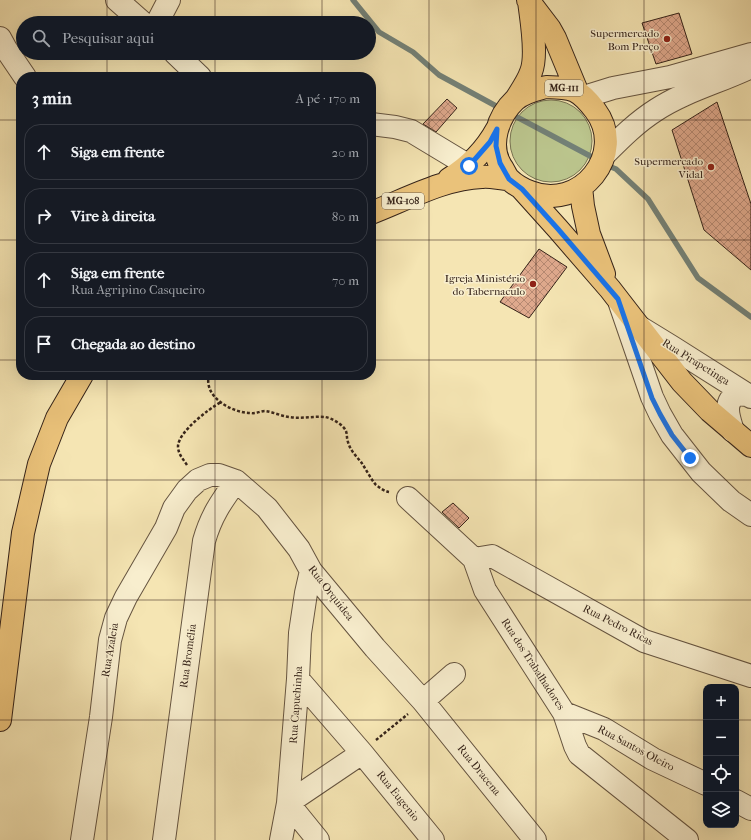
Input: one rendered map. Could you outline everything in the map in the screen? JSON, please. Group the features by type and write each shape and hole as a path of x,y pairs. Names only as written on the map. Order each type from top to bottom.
{"main road":[{"name":"MG-111","path":"516,184 538,195 554,197 571,193 581,187 598,171 605,154 606,136 601,119 581,94 555,38 529,0"},
{"name":"MG-111","path":"529,0 533,64 531,73 516,99 504,112 497,129 496,146 500,163 516,184 558,229 614,294 682,382 710,411 751,446"},
{"name":"MG-111","path":"516,99 530,91 546,87 562,88 581,94"},
{"name":"MG-108","path":"437,187 469,166 490,142 497,129"},
{"name":"MG-108","path":"376,211 437,187 471,178 483,176 516,184"},
{"name":"MG-111","path":"581,187 583,206 589,234 614,294"},
{"path":"0,720 23,533 39,464 57,418 79,380"}],"street":[{"path":"117,0 135,16"},
{"path":"161,16 169,0"},
{"path":"0,38 22,72"},
{"path":"581,94 670,77 751,54"},
{"path":"182,60 195,72"},
{"path":"605,154 634,126 657,109 682,96 751,67"},
{"path":"376,125 411,131 469,166"},
{"path":"614,294 646,382 668,428 701,472 731,501 751,515"},
{"name":"Rua Pirapetinga","path":"641,328 749,396"},
{"path":"733,431 727,409 729,402 738,394 749,396"},
{"path":"198,480 210,475 228,478"},
{"name":"Rua Orquidea","path":"228,478 268,508 299,549 311,571 375,648 423,701"},
{"name":"Rua Bromélia","path":"164,840 204,541 208,524 215,511 228,478"},
{"name":"Rua Azaleia","path":"82,840 101,716 110,640 116,618 126,597 166,528 174,508 187,490 198,480"},
{"path":"408,498 483,558"},
{"name":"Rua Pedro Ricas","path":"483,558 644,640 751,676"},
{"name":"Rua dos Trabalhadores","path":"483,558 485,590 564,713 575,746 580,754 687,840"},
{"name":"Rua Capuchinha","path":"281,840 288,803 298,679 300,633 311,571"},
{"path":"423,701 454,674"},
{"name":"Rua Eugenio","path":"298,679 362,752 433,840"},
{"name":"Rua Dracena","path":"423,701 535,840"},
{"name":"Rua Santos Oleiro","path":"564,713 604,729 653,759 703,783"},
{"path":"318,840 288,803 362,752"},
{"path":"739,802 751,809"}],"path":[{"path":"208,380 209,388 221,402 245,413 252,414 260,411 267,411 290,418 326,417 337,423 343,427 347,433 347,441 352,451 377,485 384,491"},
{"path":"198,480 179,453 179,441 186,431 198,419 221,402"},
{"path":"362,752 423,701"}],"green space":[{"path":"551,100 567,103 580,112 589,125 592,141 589,157 580,170 567,179 551,182 535,179 522,170 513,157 510,141 513,125 522,112 535,103"}],"building":[{"name":"Supermercado Bom Preço","path":"679,13 692,54 656,64 642,23"},
{"path":"447,99 457,108 436,132 423,124"},
{"name":"Supermercado Vidal","path":"717,102 751,204 751,270 704,230 672,130"},
{"name":"Igreja Ministério do Tabernaculo","path":"539,249 567,267 529,318 500,302"},
{"path":"453,503 469,518 459,528 442,512"}],"waterway":[{"path":"353,0 366,16"},
{"path":"376,28 379,32 413,52 439,75 496,106"},
{"path":"515,116 592,157"},
{"path":"611,167 616,169 648,199 698,278 751,317"}],"place":[{"name":"Supermercado Bom Preço","path":"667,39"},
{"name":"Supermercado Vidal","path":"711,167"},
{"name":"Igreja Ministério do Tabernaculo","path":"533,284"}],"route":[{"path":"469,166 490,142 497,129 496,146 500,163 509,179 522,189 618,299 652,398 672,435 690,458"}]}
